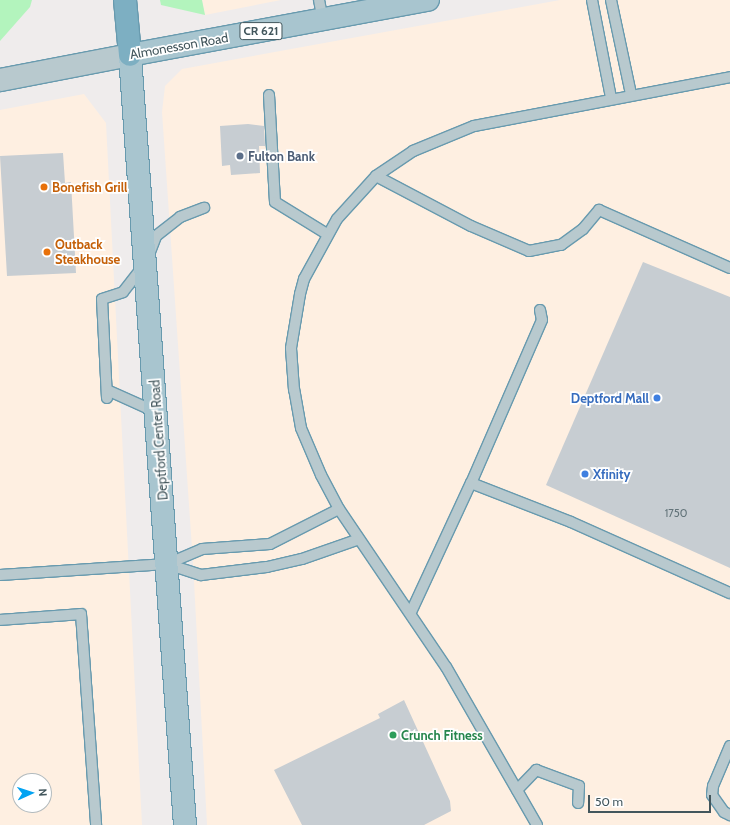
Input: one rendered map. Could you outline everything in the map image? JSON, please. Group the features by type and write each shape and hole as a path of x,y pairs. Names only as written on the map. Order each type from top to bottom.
{"highway":[{"path":"125,0 130,55"}],"main road":[{"name":"Almonesson Road","path":"130,55 321,10 428,0"},
{"name":"Deptford Center Road","path":"130,55 157,412 185,825"}],"street":[{"name":"Almonesson Road","path":"0,80 130,55"}],"lane":[{"path":"592,0 610,98"},
{"path":"611,0 631,94"},
{"path":"537,825 411,612 339,509 301,428 292,369 294,319 300,294 327,234 376,176 413,151 449,134 610,98 730,77"},
{"path":"269,95 275,202 327,234"},
{"path":"376,176 457,219 529,251 562,245 583,229 599,210 730,268"},
{"path":"157,412 107,394 102,299 107,299 123,292 146,264 156,236 180,217 204,208"},
{"path":"411,612 471,483 542,320 540,310"},
{"path":"471,483 571,522 730,593"},
{"path":"0,575 167,564 202,550 270,544 339,509"},
{"path":"167,564 201,575 260,568 302,559 359,539"},
{"path":"0,620 81,614 96,825"},
{"path":"730,746 714,781 712,795 724,812 730,815"},
{"path":"517,790 536,770 579,786 578,803"}],"shaded area":[{"path":"202,0 281,0 205,15"},
{"name":"Deptford Mall","path":"560,0 730,0 730,825 207,825 193,563 162,112 165,86 182,69"},
{"path":"84,94 106,123 142,825 0,825 0,110"}],"green space":[{"path":"0,0 32,0 30,7 0,41"},
{"path":"160,0 202,0 205,15 161,5"}],"building":[{"name":"Fulton Bank","path":"248,124 264,126 265,146 259,146 260,173 231,175 230,165 222,166 220,126"},
{"path":"63,153 65,183 71,182 76,273 7,276 0,156"},
{"name":"Deptford Mall","path":"643,262 730,297 730,568 546,485"},
{"path":"404,700 450,801 451,811 424,825 302,825 274,770 380,718 378,714"}],"place":[{"name":"Fulton Bank","path":"240,156"},
{"name":"Bonefish Grill","path":"44,187"},
{"name":"Outback Steakhouse","path":"47,252"},
{"name":"Deptford Mall","path":"657,398"},
{"name":"Xfinity","path":"585,474"},
{"name":"Crunch Fitness","path":"393,735"}]}
